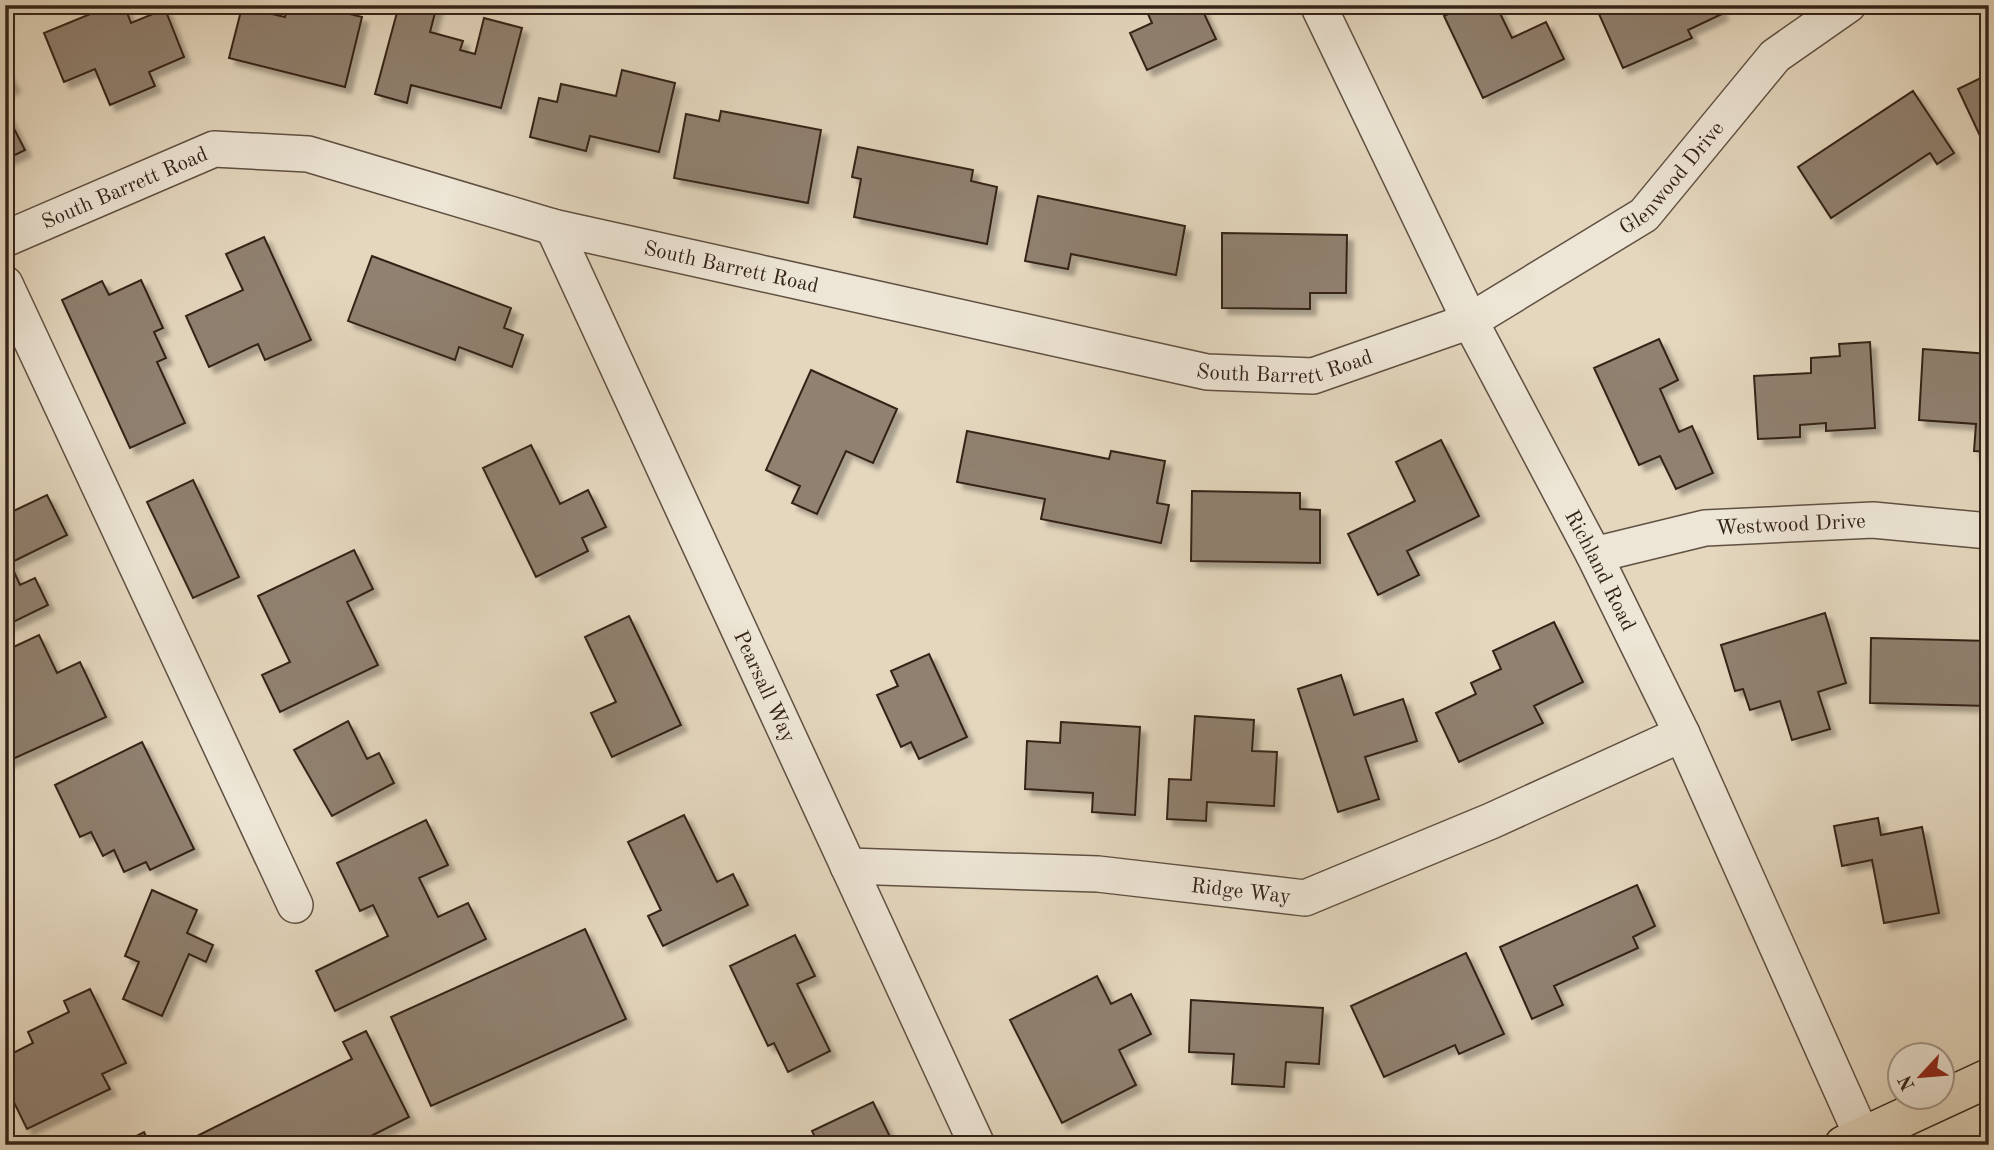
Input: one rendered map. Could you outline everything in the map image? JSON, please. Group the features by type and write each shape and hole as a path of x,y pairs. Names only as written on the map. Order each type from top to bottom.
{"highway":[{"path":"1857,1142 1989,1078"}],"street":[{"name":"Richland Road","path":"1318,5 1470,321 1594,555 1682,734 1857,1142"},
{"name":"Glenwood Drive","path":"1470,321 1644,215 1775,56 1848,5"},
{"name":"South Barrett Road","path":"5,239 215,149 308,154 553,227 1207,372 1313,376 1470,321"},
{"name":"Pearsall Way","path":"553,227 977,1145"},
{"path":"5,284 295,905"},
{"name":"Westwood Drive","path":"1594,555 1705,527 1873,520 1989,531"},
{"name":"Ridge Way","path":"848,866 1098,874 1305,898 1491,821 1682,734"}],"building":[{"path":"112,5 124,5 131,23 165,9 184,57 149,72 155,86 110,105 95,69 64,82 44,33"},
{"path":"288,5 313,5 362,17 345,87 229,58 242,7 285,17"},
{"path":"399,5 437,5 430,32 463,41 460,50 475,54 484,18 522,28 501,108 411,85 407,103 375,94"},
{"path":"1144,5 1200,5 1216,39 1147,70 1130,33 1152,23"},
{"path":"1466,5 1496,5 1512,38 1546,22 1564,59 1483,98 1444,16"},
{"path":"1595,5 1718,5 1722,14 1688,30 1692,38 1623,68"},
{"path":"5,69 14,86 5,91"},
{"path":"622,70 675,83 659,152 590,136 586,151 530,137 539,98 557,102 561,84 616,96"},
{"path":"1989,74 1989,155 1958,89"},
{"path":"1913,91 1954,153 1937,164 1930,153 1831,218 1798,167"},
{"path":"5,111 25,150 5,160"},
{"path":"721,111 821,130 808,203 674,178 686,114 719,121"},
{"path":"858,147 973,170 971,181 997,187 987,244 854,217 861,179 852,177"},
{"path":"1038,196 1185,226 1176,275 1071,254 1068,269 1025,261"},
{"path":"1222,233 1347,235 1346,293 1310,293 1310,309 1222,308"},
{"path":"264,237 311,340 265,360 258,344 209,367 186,316 243,290 226,254"},
{"path":"372,256 511,308 504,328 523,335 512,367 459,347 455,360 348,321"},
{"path":"141,280 163,328 154,332 166,358 157,362 185,423 130,448 62,300 102,281 109,295"},
{"path":"1659,339 1678,380 1660,389 1679,432 1692,426 1713,473 1676,489 1660,456 1639,465 1594,368"},
{"path":"1870,342 1875,428 1826,431 1826,423 1800,425 1800,437 1758,439 1754,376 1811,373 1811,358 1840,356 1839,344"},
{"path":"1923,349 1989,354 1989,452 1974,451 1976,424 1919,420"},
{"path":"811,370 897,409 873,463 846,451 817,514 792,503 800,486 766,470"},
{"path":"967,431 1109,459 1111,451 1165,461 1157,503 1169,505 1161,543 1041,519 1045,499 957,482"},
{"path":"1441,440 1479,516 1407,551 1419,575 1378,595 1348,534 1415,501 1396,462"},
{"path":"531,445 560,504 588,490 606,527 582,538 588,551 536,577 483,468"},
{"path":"193,480 239,577 193,598 147,502"},
{"path":"1192,491 1300,493 1300,509 1320,510 1320,563 1191,561"},
{"path":"47,495 67,535 10,563 20,585 35,578 48,605 5,626 5,515"},
{"path":"354,550 373,589 347,602 378,665 280,712 262,675 290,662 258,596"},
{"path":"1825,613 1846,683 1818,692 1830,729 1792,740 1780,701 1750,710 1743,689 1735,691 1721,645"},
{"path":"629,616 681,725 612,757 591,713 616,702 585,637"},
{"path":"1554,622 1583,682 1534,706 1543,723 1459,762 1436,713 1476,694 1471,683 1501,669 1493,651"},
{"path":"39,635 57,673 80,662 106,717 6,762 5,651"},
{"path":"1871,638 1989,641 1989,706 1870,703"},
{"path":"929,654 967,737 919,759 911,742 901,747 877,695 898,686 891,671"},
{"path":"1341,675 1354,715 1403,699 1417,741 1365,757 1379,799 1338,812 1298,689"},
{"path":"1195,716 1254,720 1252,751 1277,752 1274,806 1207,802 1206,821 1167,819 1169,779 1191,780"},
{"path":"348,721 367,759 379,753 394,783 332,816 294,750"},
{"path":"1061,722 1140,727 1135,815 1092,812 1093,793 1025,789 1027,741 1060,743"},
{"path":"142,742 194,849 150,870 146,862 124,872 114,850 103,856 91,832 80,837 55,785"},
{"path":"684,815 717,882 733,874 748,905 663,946 648,916 661,910 628,842"},
{"path":"1878,818 1881,835 1922,827 1939,913 1884,923 1872,860 1842,866 1834,826"},
{"path":"426,820 448,865 419,878 438,917 468,903 486,939 335,1011 316,971 388,936 373,905 360,911 337,863"},
{"path":"1637,885 1655,926 1633,937 1638,948 1554,986 1563,1005 1532,1019 1500,947"},
{"path":"152,890 197,910 187,933 213,945 206,962 189,954 162,1016 123,999 139,962 125,956"},
{"path":"585,929 626,1019 431,1106 391,1017"},
{"path":"795,935 815,976 797,984 830,1051 788,1072 774,1043 768,1046 730,966"},
{"path":"1466,953 1504,1034 1459,1054 1455,1045 1384,1077 1351,1006"},
{"path":"1097,976 1111,1004 1131,994 1151,1034 1119,1050 1136,1085 1062,1123 1010,1020"},
{"path":"90,989 126,1063 102,1074 110,1089 27,1129 5,1084 5,1057 33,1043 28,1032 69,1012 64,1001"},
{"path":"1191,1000 1323,1008 1319,1064 1286,1062 1284,1087 1232,1084 1234,1054 1189,1052"},
{"path":"366,1031 409,1117 369,1137 372,1145 184,1145 183,1143 352,1059 343,1042"},
{"path":"873,1102 894,1145 819,1145 812,1131"},
{"path":"144,1132 150,1145 119,1145"}]}
